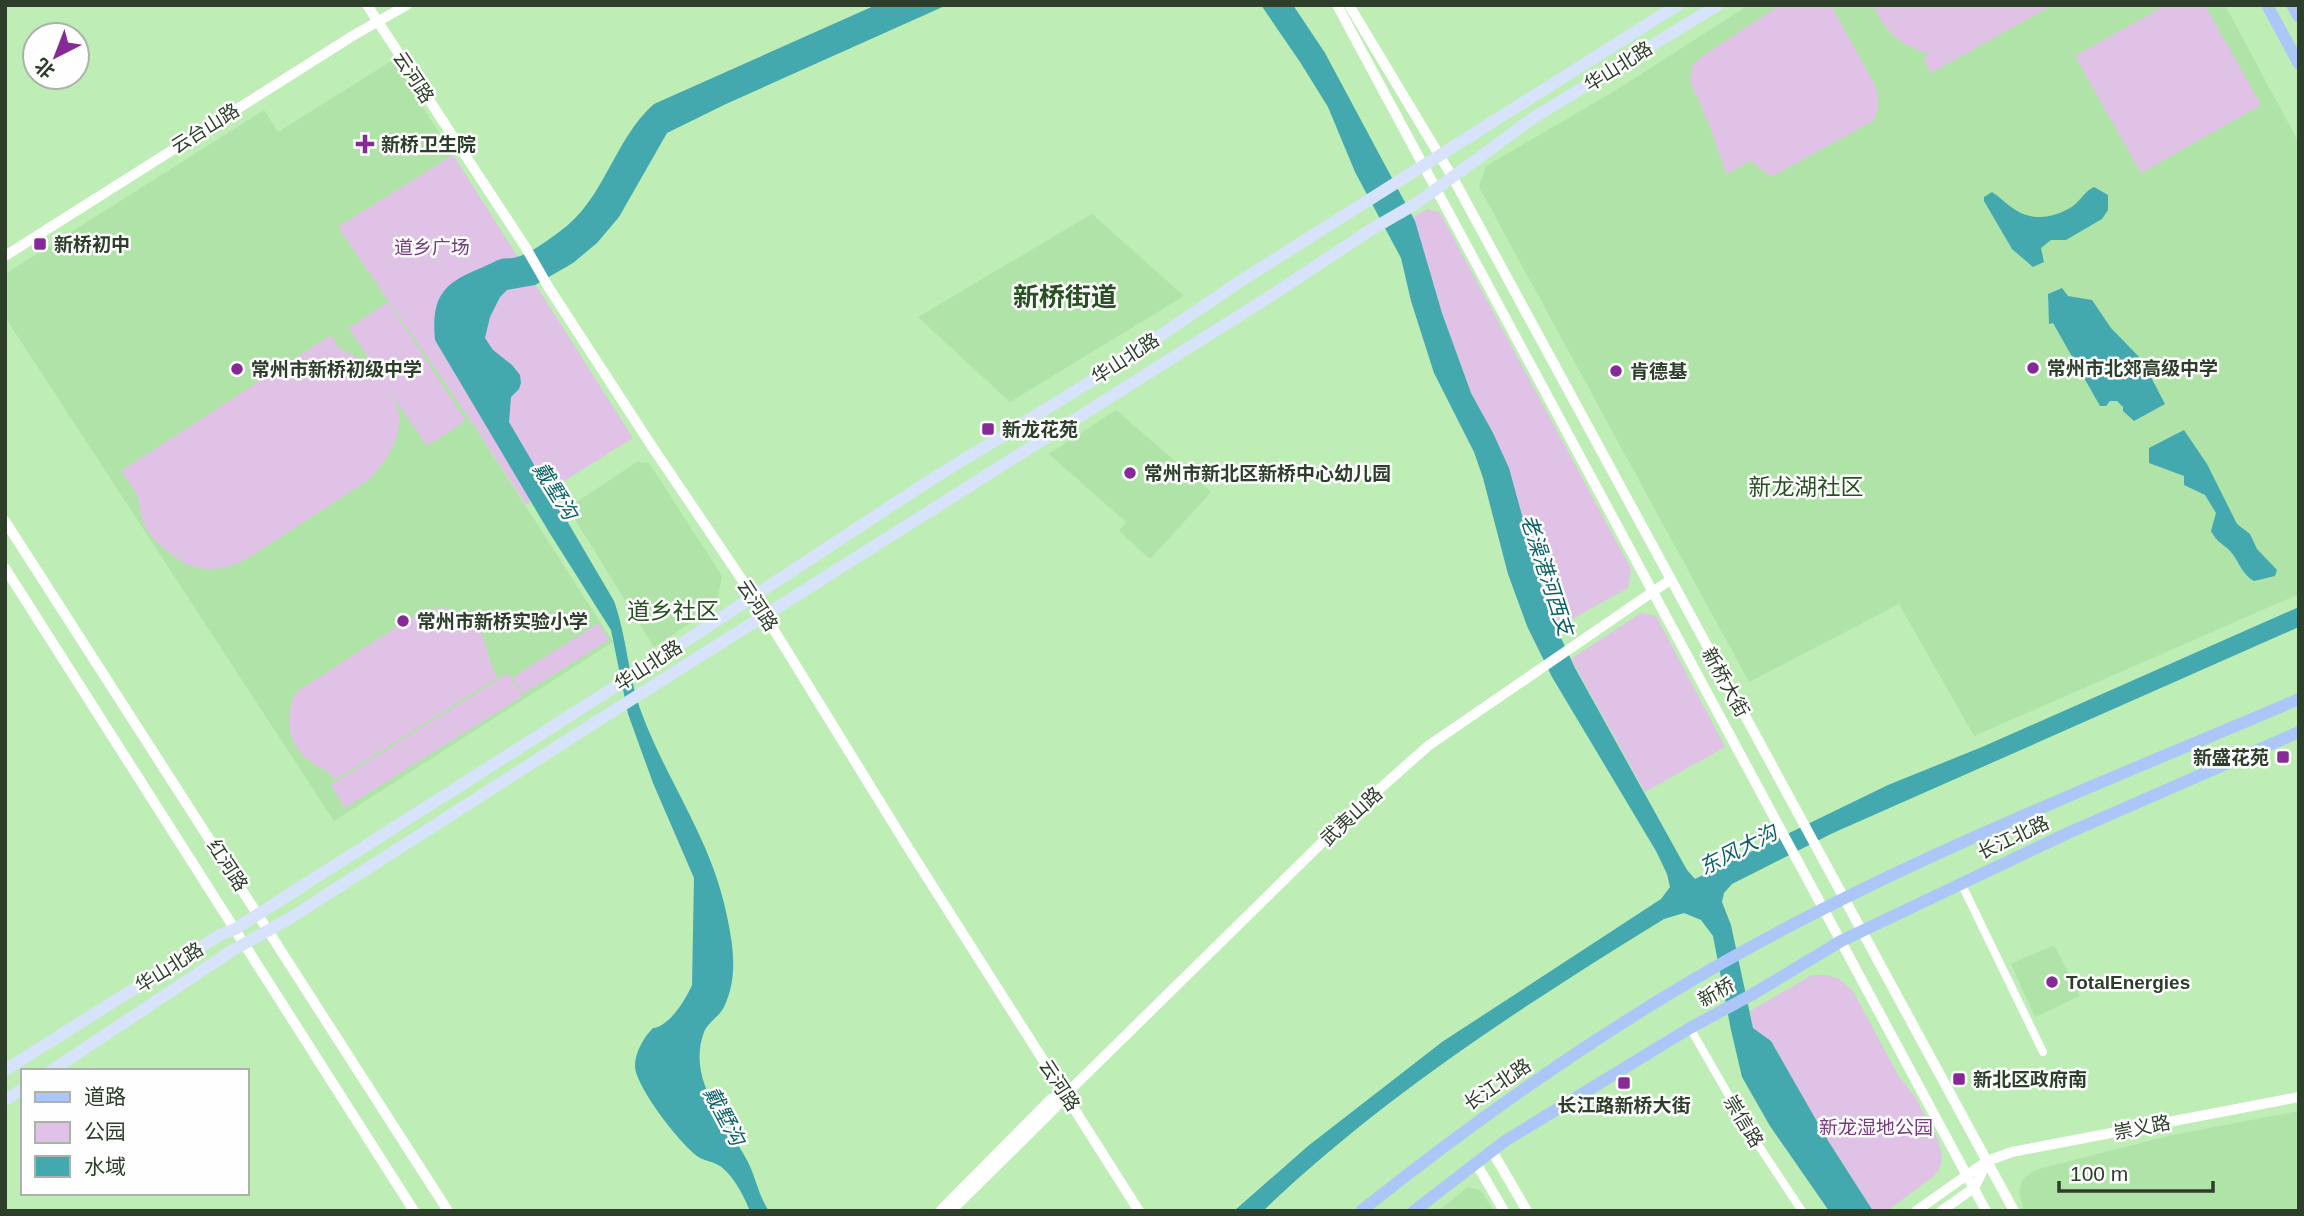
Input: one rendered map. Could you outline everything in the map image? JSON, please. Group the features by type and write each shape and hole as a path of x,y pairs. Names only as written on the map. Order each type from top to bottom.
{"main road":[{"name":"华山北路","path":"5,1070 220,935 259,914 640,671 929,481 1111,369 1242,280 1678,5"},
{"name":"华山北路","path":"54,1069 245,943 1417,203 1533,118 1718,5"},
{"path":"2267,5 2299,64"},
{"path":"2292,5 2299,18"},
{"name":"长江北路","path":"1749,947 1936,855 2299,699"},
{"name":"长江北路","path":"1752,994 1841,940 2068,833 2299,732"},
{"name":"新桥","path":"1697,978 1749,947"},
{"name":"长江北路","path":"1361,1211 1483,1116 1675,989 1697,978"},
{"name":"新桥","path":"1694,1026 1752,994"},
{"path":"1414,1211 1492,1151 1694,1026"},
{"path":"5,1100 21,1090"}],"street":[{"name":"云河路","path":"367,5 651,445 765,614 916,861 1139,1211"},
{"name":"云台山路","path":"5,256 407,5"},
{"name":"新桥大街","path":"1337,5 1986,1211"},
{"name":"新桥大街","path":"1349,5 1452,178 2014,1211"},
{"name":"红河路","path":"5,520 448,1211"},
{"name":"红河路","path":"5,568 414,1211"},
{"name":"武夷山路","path":"951,1211 1347,818 1428,746 1670,580"},
{"path":"1961,883 2043,1052"},
{"name":"崇信路","path":"1694,1026 1751,1135 1802,1211"},
{"name":"武夷山路","path":"940,1211 1051,1100 1066,1094"},
{"name":"崇义路","path":"1916,1211 1987,1161 2012,1152 2299,1097"},
{"path":"1492,1151 1527,1211"},
{"path":"1941,1211 1974,1188 1987,1161"},
{"path":"1476,1163 1504,1211"}],"shaded area":[{"name":"常州市北郊高级中学","path":"1749,5 2225,5 2299,143 2299,594 1974,736 1899,604 1749,682 1479,187 1486,166 1613,92"},
{"path":"393,60 453,155 339,227 471,421 613,642 334,821 5,317 5,274 264,110 278,132"},
{"path":"1092,214 1184,296 1010,402 918,317"},
{"name":"常州市新北区新桥中心幼儿园","path":"1116,410 1211,492 1150,559 1119,531 1126,522 1049,454"},
{"path":"637,462 649,463 722,576 716,606 654,647 568,508"},
{"path":"2054,945 2080,996 2035,1017 2011,964"},
{"path":"2299,1111 2299,1211 2025,1211 2023,1207 2019,1192 2023,1179 2035,1170 2168,1136"},
{"path":"1468,1187 1480,1190 1494,1211 1438,1211"}],"green space":[{"path":"1780,5 1831,5 1875,85 1877,112 1873,121 1771,177 1751,161 1726,174 1709,124 1690,81 1692,67 1701,57"},
{"path":"1873,5 2053,5 1931,73 1923,58 1929,54 1895,37"},
{"path":"2166,5 2205,5 2261,105 2141,173 2075,56"},
{"name":"道乡广场","path":"453,155 633,438 526,505 338,227"},
{"path":"1428,209 1440,213 1631,569 1628,588 1556,628 1493,433 1471,393 1442,313 1413,217"},
{"path":"388,302 466,421 427,446 387,387 399,412 398,432 386,459 367,481 236,564 215,569 195,567 176,558 157,542 145,526 137,496 121,471 331,335 339,348 367,362 381,378 349,328"},
{"path":"445,608 461,614 478,628 498,677 335,780 305,757 290,732 290,712 296,692 414,616 431,609"},
{"path":"1641,613 1656,616 1725,747 1645,792 1571,659"},
{"path":"599,623 609,640 523,694 513,677"},
{"path":"508,673 523,696 345,808 331,785"},
{"name":"新龙湿地公园","path":"1812,975 1827,975 1839,979 1853,991 1898,1075 1915,1097 1939,1142 1942,1157 1940,1168 1934,1176 1887,1211 1873,1211 1827,1139 1771,1041 1753,1028 1750,1011"}],"water":[{"path":"876,5 947,5 667,133 619,217 597,243 573,263 535,285 507,290 500,297 490,317 485,338 493,350 520,375 519,389 511,397 509,422 614,601 642,714 717,878 730,929 732,982 724,1007 704,1032 700,1067 711,1100 748,1162 769,1211 750,1211 738,1186 725,1170 692,1152 672,1129 651,1101 637,1075 635,1061 643,1040 653,1028 671,1018 692,985 694,878 653,783 628,714 611,630 549,532 435,340 435,313 442,294 457,280 499,260 528,253 575,219 598,187 628,135 654,104"},
{"path":"1261,5 1293,5 1325,53 1415,221 1442,313 1471,393 1509,468 1548,610 1575,668 1687,870 1695,879 1888,785 1982,747 2299,607 2299,627 1833,833 1732,884 1724,893 1722,902 1731,925 1753,1028 1771,1041 1827,1139 1873,1211 1829,1211 1770,1126 1742,1077 1713,936 1701,920 1684,913 1664,919 1559,985 1405,1091 1356,1129 1263,1211 1234,1211 1308,1146 1442,1042 1661,899 1670,887 1656,851 1552,677 1527,626 1508,574 1483,478 1474,452 1434,373 1411,301 1401,258 1355,172 1328,107"},
{"path":"2094,187 2108,195 2108,210 2102,219 2066,240 2051,240 2041,248 2044,262 2033,267 2012,249 1984,201 1984,197 1992,192 2021,213 2044,217 2073,206"},
{"path":"2062,288 2068,296 2092,300 2111,328 2142,360 2165,404 2134,421 2117,401 2100,406 2053,323 2049,324 2048,294"},
{"path":"2184,430 2207,464 2237,524 2250,534 2257,549 2277,570 2275,576 2254,581 2249,578 2231,552 2211,531 2216,513 2205,495 2184,485 2184,476 2149,463 2149,448"}],"place":[{"name":"新桥卫生院","path":"365,144"},
{"name":"新桥初中","path":"40,244"},
{"name":"常州市北郊高级中学","path":"2033,368"},
{"name":"常州市新桥初级中学","path":"237,369"},
{"name":"肯德基","path":"1616,371"},
{"name":"新龙花苑","path":"988,429"},
{"name":"常州市新北区新桥中心幼儿园","path":"1130,473"},
{"name":"常州市新桥实验小学","path":"403,621"},
{"name":"新盛花苑","path":"2283,757"},
{"name":"TotalEnergies","path":"2052,982"},
{"name":"新北区政府南","path":"1959,1079"},
{"name":"长江路新桥大街","path":"1624,1083"}],"district":[{"name":"新桥街道","path":"1065,297"},
{"name":"新龙湖社区","path":"1806,487"},
{"name":"道乡社区","path":"673,611"}],"water label":[{"name":"戴墅沟","path":"555,491"},
{"name":"老澡港河西支","path":"1547,575"},
{"name":"东风大沟","path":"1738,850"},
{"name":"戴墅沟","path":"724,1116"}]}
